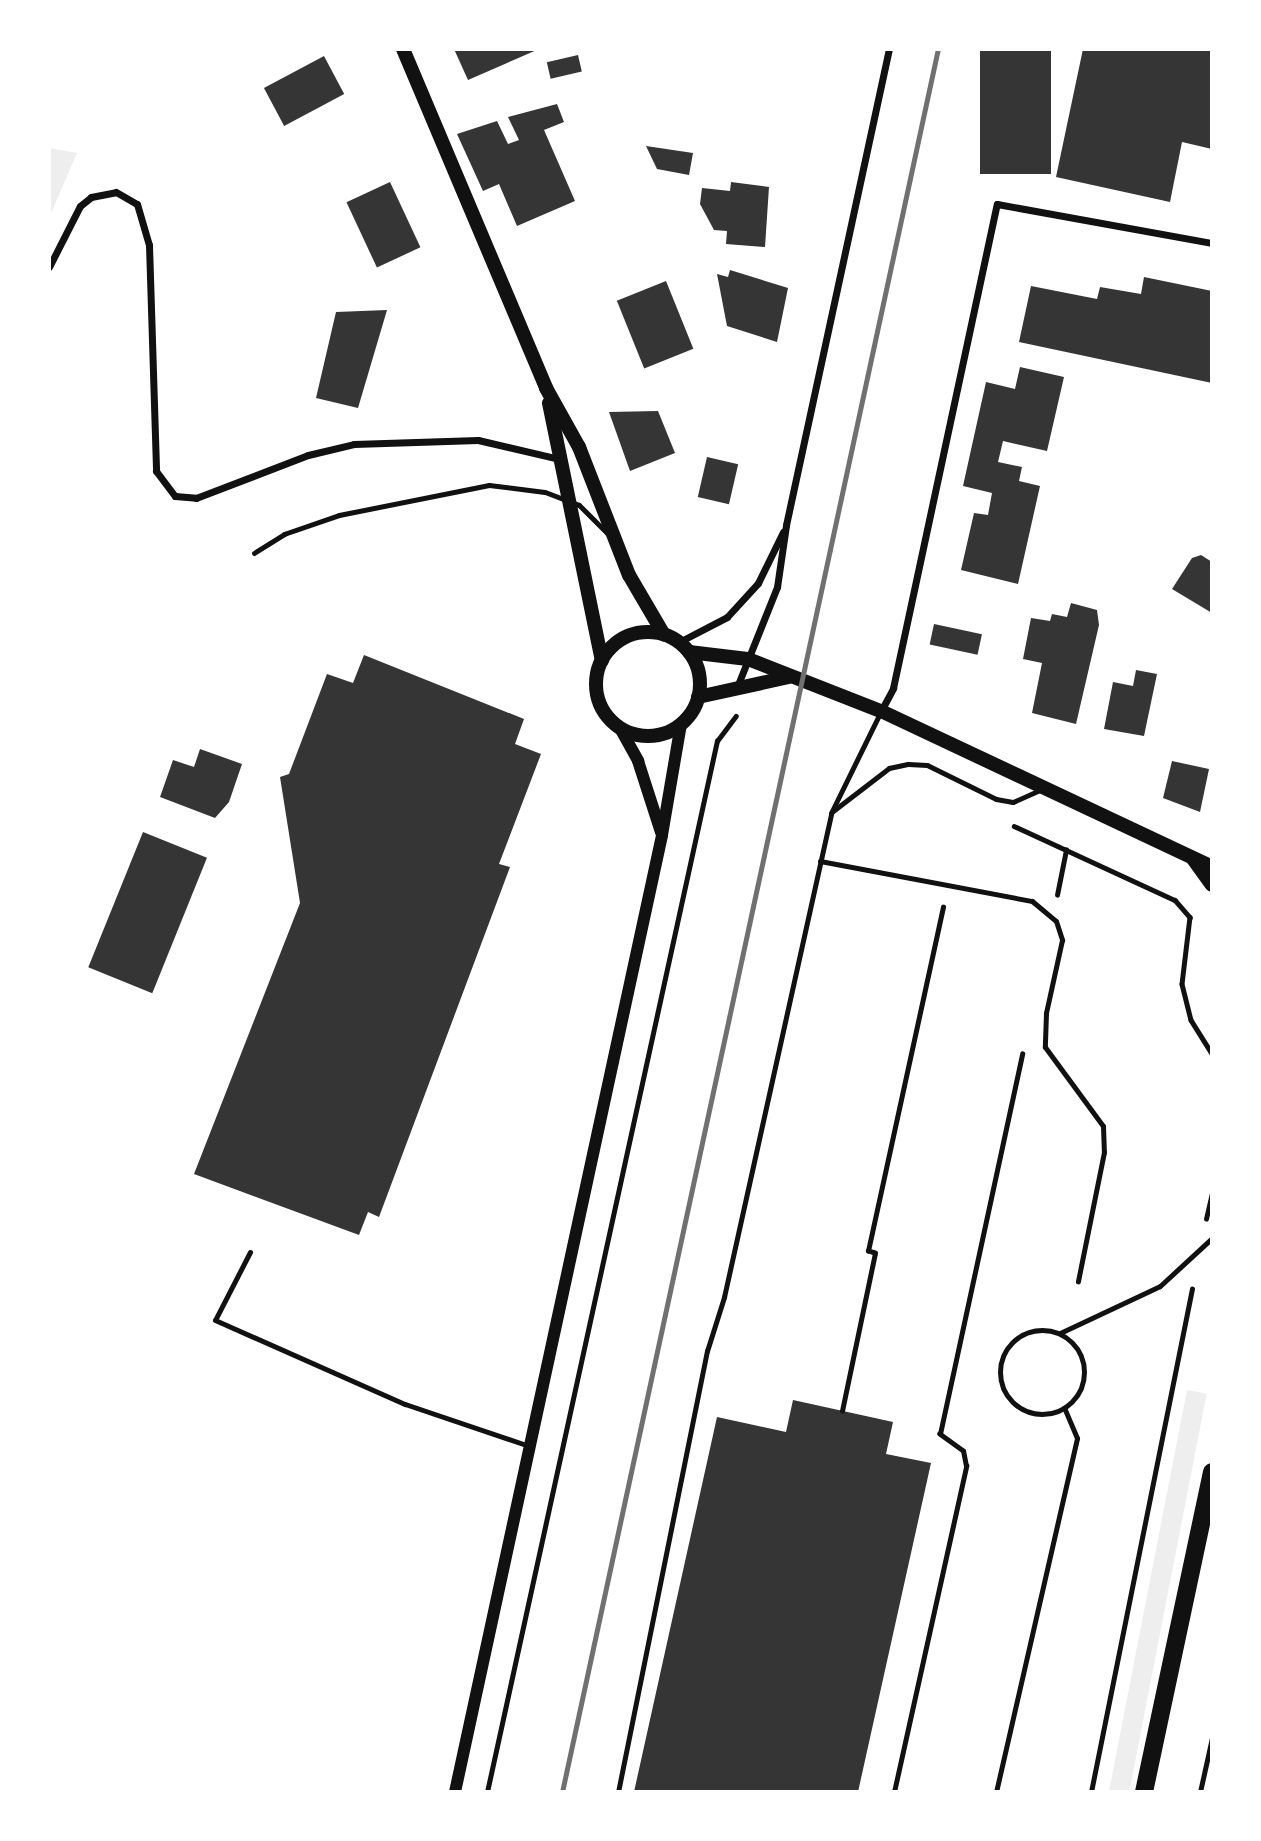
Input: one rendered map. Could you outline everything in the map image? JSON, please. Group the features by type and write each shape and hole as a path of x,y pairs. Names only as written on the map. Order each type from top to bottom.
{"main road":[{"path":"403,49 546,388 579,447 621,548 629,575 664,635"},
{"path":"546,388 601,661"},
{"path":"684,647 700,681 698,697 681,724 651,736 620,728 606,715 598,698 596,679 601,661 621,639 649,632 664,635 684,647 748,659 789,677 881,710 1212,867"},
{"path":"698,697 789,677"},
{"path":"1192,858 1212,885"},
{"path":"1144,1792 1212,1472"}],"street":[{"path":"736,689 777,587 786,525 889,49"},
{"path":"49,267 80,206 91,197 116,192 137,204 149,245 156,471 175,496 196,498 308,455 354,444 478,440 560,459"},
{"path":"881,710 892,688 997,204 1212,243"},
{"path":"684,647 735,609 758,583 786,525"},
{"path":"455,1792 532,1448 662,835 681,724"},
{"path":"620,728 638,761 662,835"}],"lane":[{"path":"254,553 284,534 339,515 453,489 527,488 568,501 579,505 621,548"},
{"path":"618,1792 707,1351 724,1297 831,813 881,710"},
{"path":"831,813 889,768 908,764 927,765 996,799 1013,802 1043,789"},
{"path":"820,861 1032,901 1052,917 1062,940 1046,1013 1045,1047 1103,1126 1104,1152 1078,1281"},
{"path":"1060,1333 1079,1350 1085,1376 1075,1400 1064,1408 1038,1414 1024,1411 1005,1394 1000,1370 1009,1345 1020,1335 1034,1330 1060,1333 1160,1286 1212,1238"},
{"path":"250,1252 215,1320 405,1405 532,1448"},
{"path":"996,1792 1077,1438 1064,1408"}],"path":[{"path":"487,1792 718,741 760,684"},
{"path":"1003,821 1175,900 1191,917 1182,984 1191,1020 1212,1053"},
{"path":"1052,917 1066,850"},
{"path":"842,1410 875,1253 868,1251 948,885"},
{"path":"894,1792 966,1466 963,1451 940,1434 1025,1043"},
{"path":"1091,1792 1212,1192"},
{"path":"1200,1792 1212,1738"}],"shaded area":[{"path":"49,148 77,153 49,218"},
{"path":"1187,1390 1207,1394 1129,1792 1109,1792"}],"building":[{"path":"454,49 539,49 468,80"},
{"path":"980,49 1051,49 1051,174 980,174"},
{"path":"1083,49 1212,49 1212,149 1182,142 1170,202 1056,177"},
{"path":"578,55 582,72 551,79 547,62"},
{"path":"324,56 344,94 284,126 264,88"},
{"path":"557,104 564,122 544,130 575,201 517,226 499,184 483,191 457,134 497,121 508,144 519,140 508,117"},
{"path":"646,146 693,153 689,175 657,169"},
{"path":"390,182 420,247 377,268 346,202"},
{"path":"731,182 769,187 765,247 726,244 727,231 714,230 700,204 702,188 730,191"},
{"path":"730,270 788,288 777,342 727,326 717,274 728,277"},
{"path":"1144,277 1212,291 1212,383 1019,342 1031,286 1097,299 1100,287 1141,294"},
{"path":"666,281 693,349 644,369 617,301"},
{"path":"387,310 358,408 316,398 336,312"},
{"path":"1020,367 1064,377 1047,451 1003,441 998,462 1022,467 1019,481 1040,486 1018,584 961,570 974,513 988,515 992,493 963,486 986,382 1015,389"},
{"path":"658,411 675,453 630,471 609,412"},
{"path":"707,457 738,464 729,504 698,497"},
{"path":"1201,555 1212,562 1212,613 1172,589 1192,558"},
{"path":"1071,603 1097,610 1099,625 1076,724 1032,713 1042,663 1023,659 1031,618 1050,621 1052,614 1067,617"},
{"path":"934,624 982,634 978,655 930,645"},
{"path":"364,655 524,719 515,744 541,754 499,864 510,867 379,1217 368,1212 359,1235 194,1174 300,903 280,777 289,774 327,674 353,683"},
{"path":"1136,670 1157,674 1144,736 1104,729 1113,682 1133,686"},
{"path":"200,749 242,764 229,802 215,818 160,797 173,760 194,767"},
{"path":"1172,761 1209,769 1200,812 1163,798"},
{"path":"143,832 207,858 152,993 88,967"},
{"path":"793,1400 893,1422 886,1454 931,1463 858,1792 634,1792 717,1417 786,1432"}],"railway":[{"path":"562,1792 938,49"}]}
